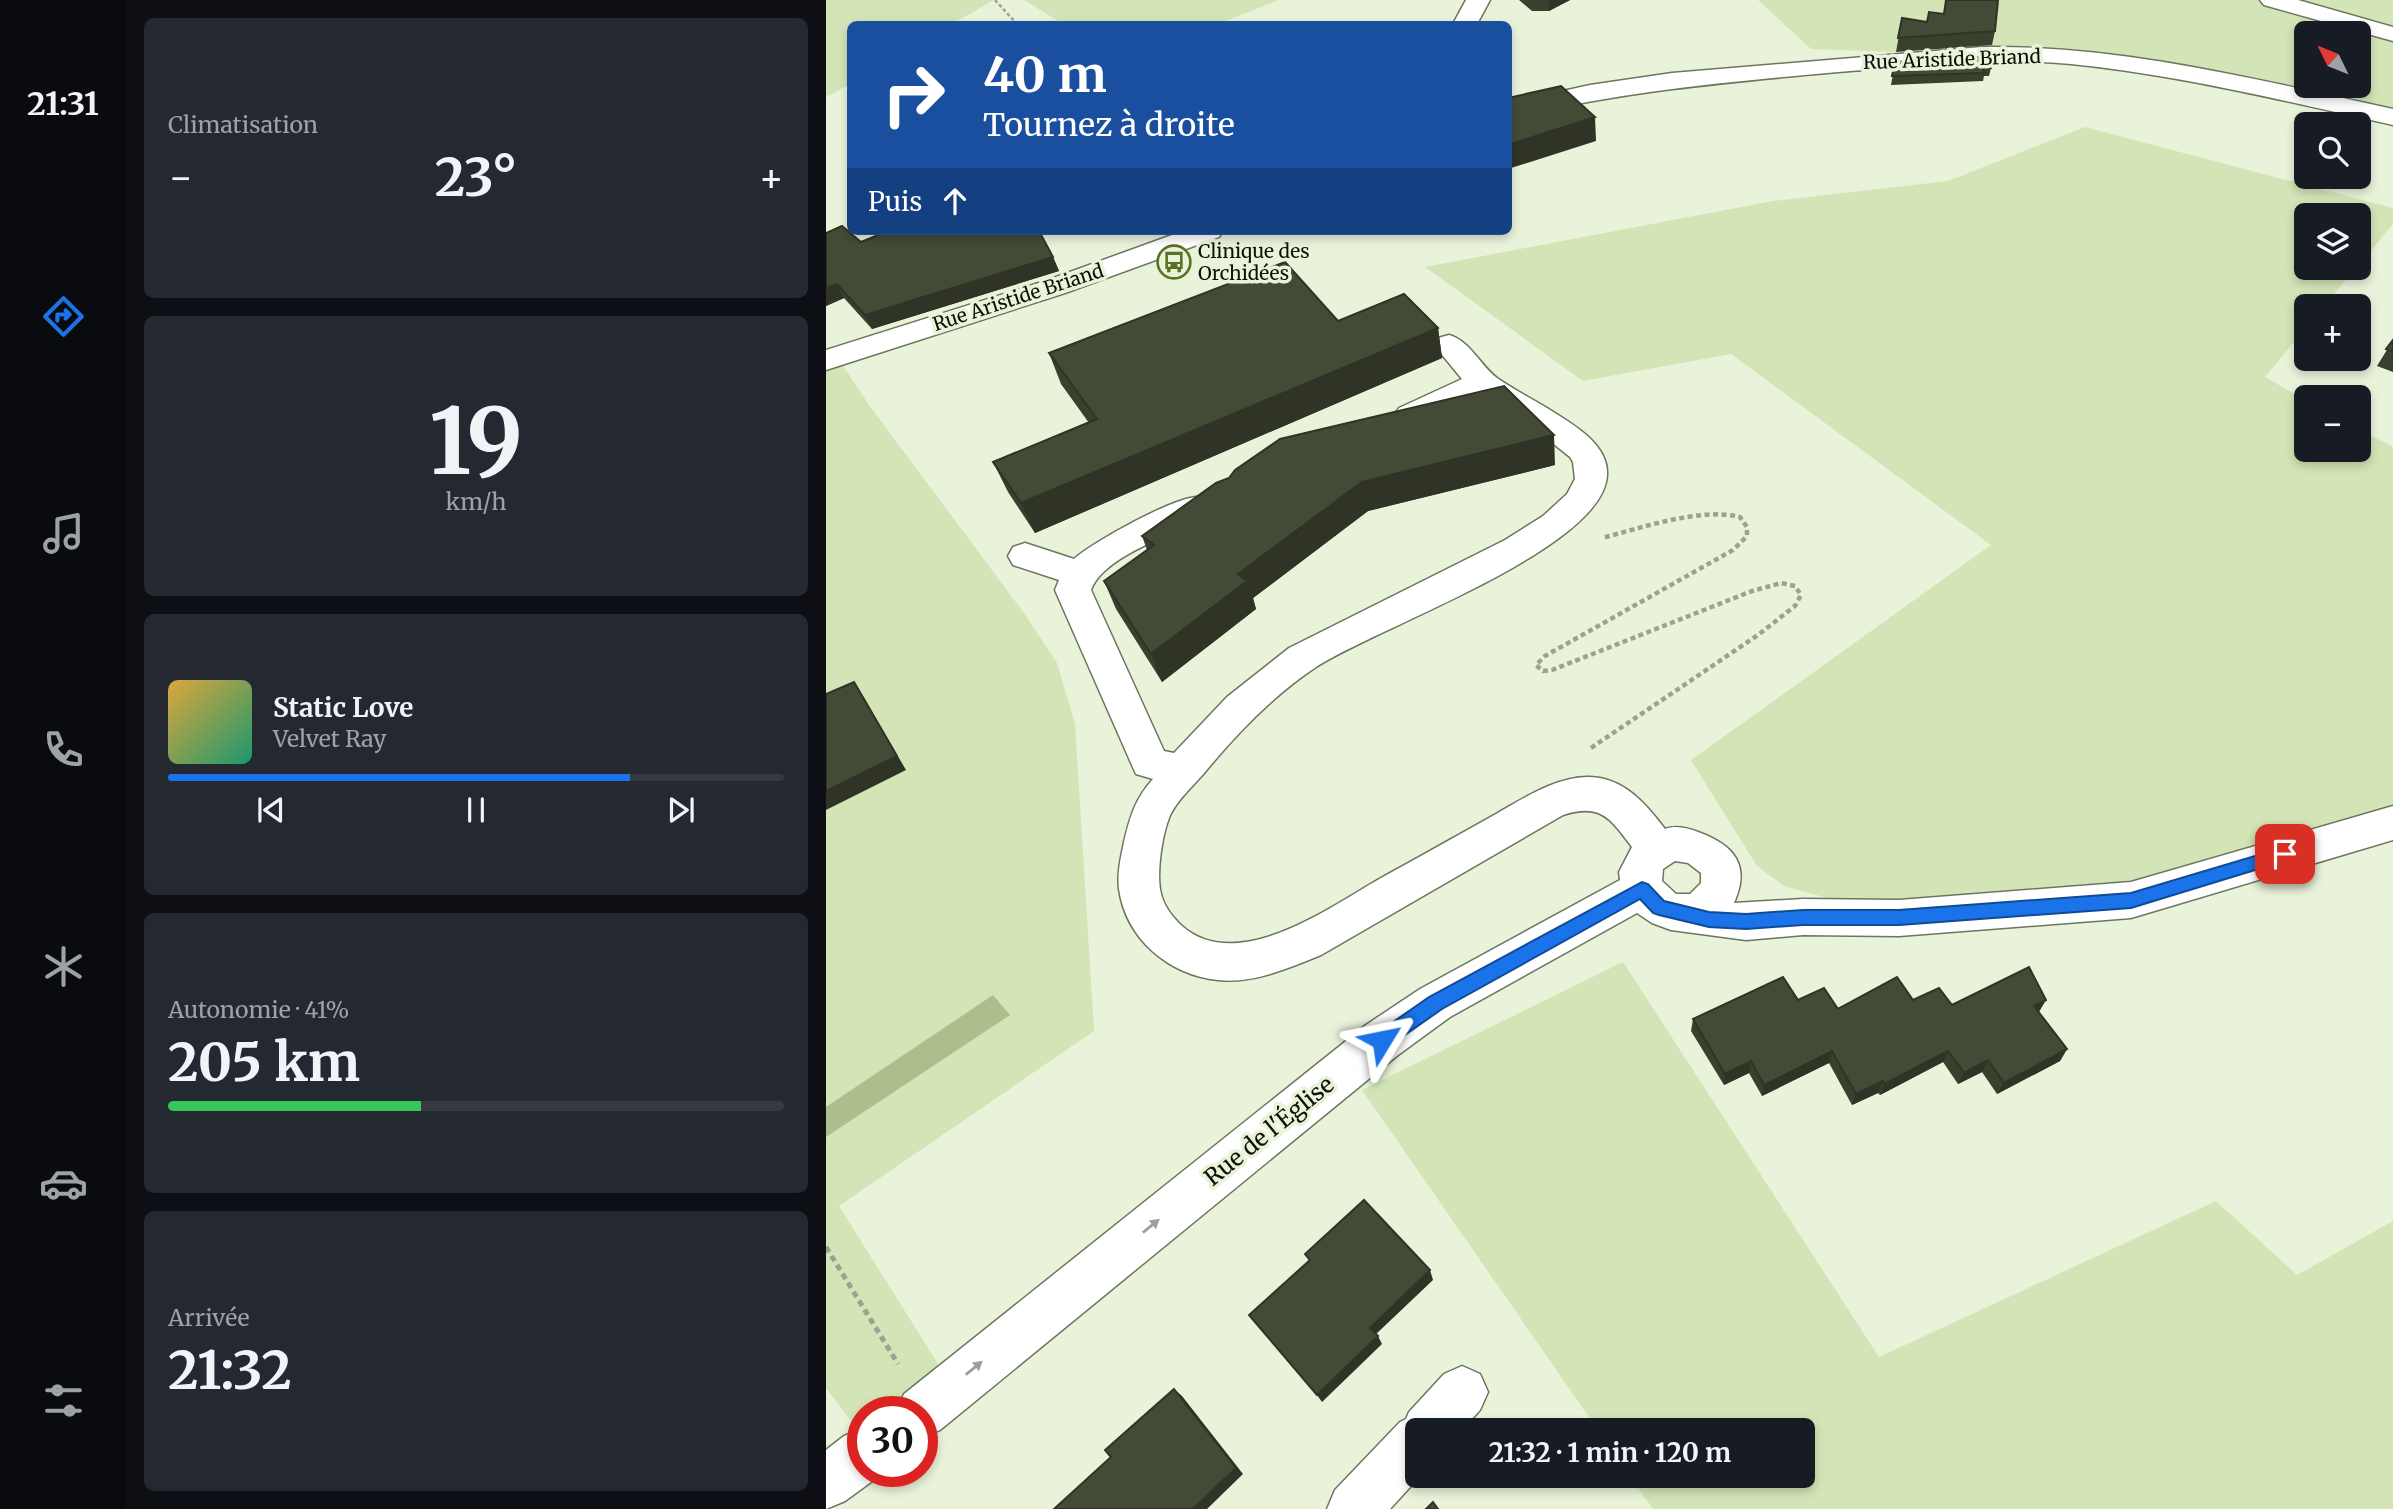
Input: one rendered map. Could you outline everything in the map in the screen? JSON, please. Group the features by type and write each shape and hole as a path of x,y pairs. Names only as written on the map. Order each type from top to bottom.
{"street":[{"path":"1467,21 1478,0"},
{"path":"2272,0 2393,34"},
{"name":"Rue Aristide Briand","path":"1512,110 1580,94 1660,81 1934,57 2022,54 2148,67 2393,117"},
{"name":"Rue Aristide Briand","path":"826,360 1055,287 1198,235"},
{"path":"1449,345 1483,382 1566,437 1587,457 1591,481 1578,505 1541,535 1507,556 1321,646 1264,688 1195,754 1152,809 1136,874 1143,906 1161,936 1190,956 1229,963 1271,957 1306,942 1551,802 1586,793 1605,795 1618,803 1657,883 1709,919 1746,922 1803,917 1899,918 2131,900 2393,823"},
{"path":"1410,415 1483,382"},
{"path":"1182,771 1150,763 1073,590 1073,580 1079,573 1129,539 1225,497"},
{"path":"1025,556 1079,573"},
{"path":"1657,883 1670,844 1696,846 1762,899 1803,917"},
{"path":"1657,883 1698,911 1709,904 1721,884 1716,861"},
{"name":"Rue de l'Église","path":"938,1400 1382,1040 1435,1003 1657,883"},
{"path":"1438,1418 1462,1392"},
{"path":"1354,1509 1405,1454"},
{"path":"826,1482 847,1467"}],"path":[{"path":"995,0 1014,21"},
{"path":"1572,797 1552,771 1611,736 1758,635 1795,606 1801,595 1795,586 1780,583 1752,591 1544,671 1536,665 1545,656 1733,550 1747,536 1747,527 1741,517 1725,513 1658,523 1596,541"},
{"path":"826,1247 915,1396"}],"shaded area":[{"path":"826,0 994,0 957,21 847,21 847,86 826,97"},
{"path":"1024,0 1279,0 1226,21 1058,21"},
{"path":"1758,0 2393,0 2393,117 2300,98 2371,98 2371,21 2294,21 2294,97 2148,67 1975,55 1811,49"},
{"path":"2085,127 2294,182 2294,189 2321,189 2393,208 2393,224 2371,251 2371,203 2294,203 2294,280 2346,280 2334,294 2294,294 2294,342 2265,377 2294,393 2294,462 2371,462 2371,435 2393,447 2393,823 2131,900 1899,918 1784,886 1757,866 1691,760 1991,545 1731,354 1583,381 1425,267 1773,201 1948,181"},
{"path":"836,355 869,405 1024,613 1057,663 1075,724 1094,1031 839,1206 952,1386 938,1397 847,1396 847,1416 826,1388 826,360"},
{"path":"1623,962 1879,1357 2216,1201 2297,1275 2393,1221 2393,1509 1653,1509 1638,1488 1815,1488 1815,1418 1590,1418 1362,1090"},
{"path":"993,995 1010,1015 826,1137 826,1107"}],"building":[{"path":"1946,0 1998,0 1995,31 1898,38 1902,18 1927,22 1929,12 1944,14"},
{"path":"1992,56 1991,68 1983,67 1984,73 1892,76 1895,62"},
{"path":"1561,86 1595,117 1512,144 1512,97"},
{"path":"842,226 847,230 847,235 853,235 861,242 878,235 1041,235 1053,257 865,315 837,284 826,288 826,233"},
{"path":"1285,262 1338,321 1404,294 1438,328 1021,503 993,462 1097,419 1049,353"},
{"path":"2393,340 2393,352 2386,349"},
{"path":"1504,386 1554,435 1362,482 1238,574 1247,581 1151,654 1104,581 1154,545 1142,536 1216,483 1229,478 1235,470 1280,439"},
{"path":"854,682 897,756 826,791 826,694"},
{"path":"2029,967 2046,1000 2034,1006 2067,1049 2004,1083 1988,1060 1964,1073 1948,1051 1884,1084 1883,1081 1856,1094 1832,1051 1764,1085 1751,1061 1725,1074 1693,1019 1783,977 1798,1000 1824,988 1838,1009 1897,977 1913,1000 1939,988 1952,1005"},
{"path":"1364,1200 1430,1270 1370,1328 1378,1336 1317,1395 1249,1315 1310,1260 1305,1254"},
{"path":"1174,1389 1236,1468 1193,1509 1054,1509 1111,1457 1105,1450"},
{"path":"1433,1502 1438,1509 1426,1509"}],"place":[{"name":"Clinique des Orchidées","path":"1174,262"}],"route":[{"path":"1382,1040 1435,1003 1642,889 1649,900 1659,907 1709,919 1746,922 1803,917 1899,918 2131,900 2285,854"}]}
